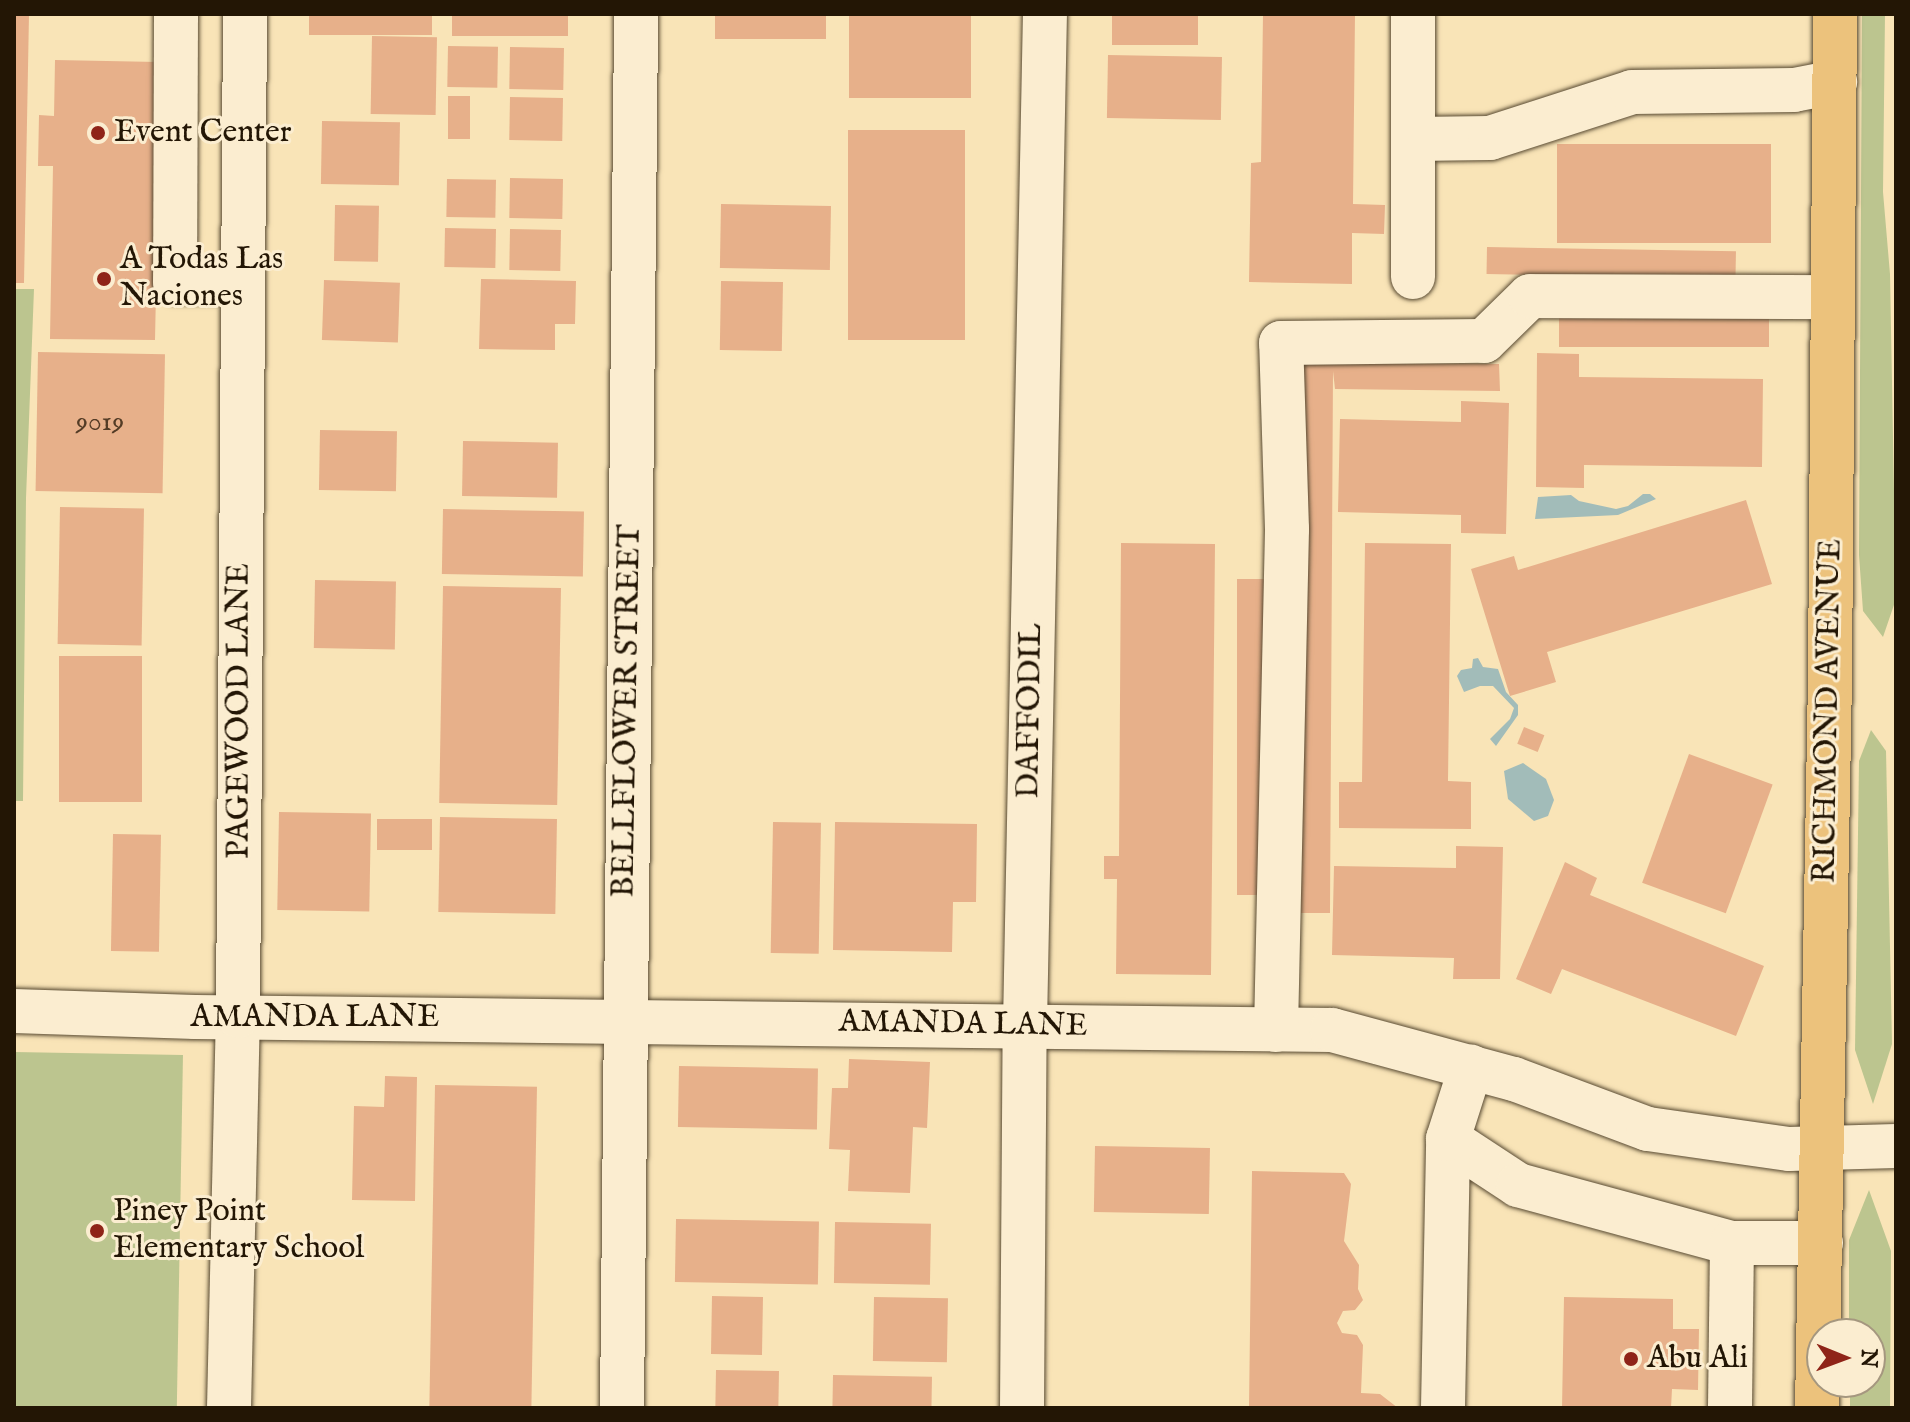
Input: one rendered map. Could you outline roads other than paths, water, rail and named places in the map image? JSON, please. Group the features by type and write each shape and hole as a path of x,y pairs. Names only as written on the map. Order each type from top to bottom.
{"main road":[{"name":"RICHMOND AVENUE","path":"1817,1408 1823,1149 1835,14"}],"street":[{"path":"176,14 175,282 243,282"},
{"name":"PAGEWOOD LANE","path":"229,1408 238,1016 245,14"},
{"name":"BELLFLOWER STREET","path":"622,1408 636,14"},
{"name":"DAFFODIL","path":"1022,1408 1025,1025 1045,14"},
{"path":"1413,14 1413,277"},
{"path":"1414,139 1490,138 1632,92 1794,90 1835,82"},
{"path":"1276,1030 1287,529 1281,343 1484,341 1530,296 1833,297"},
{"name":"AMANDA LANE","path":"14,1011 1332,1030 1514,1079 1648,1129 1789,1149 1896,1146"},
{"path":"1443,1408 1448,1139 1471,1067"},
{"path":"1448,1139 1518,1185 1732,1243 1821,1243"},
{"path":"1730,1408 1732,1243"}],"water":[{"path":"1643,494 1650,494 1656,499 1618,515 1535,519 1538,497 1571,495 1579,501 1616,509 1628,506"},
{"path":"1478,658 1483,667 1498,669 1506,692 1518,705 1518,715 1496,746 1490,739 1510,719 1514,708 1493,686 1480,686 1464,692 1457,676 1461,670 1472,668 1473,659"},
{"path":"1523,763 1546,779 1554,800 1548,816 1534,821 1508,799 1504,771"}],"place":[{"name":"Event Center","path":"98,133"},
{"name":"A Todas Las Naciones","path":"104,279"},
{"name":"Piney Point Elementary School","path":"97,1231"},
{"name":"Abu Ali","path":"1631,1359"}]}
